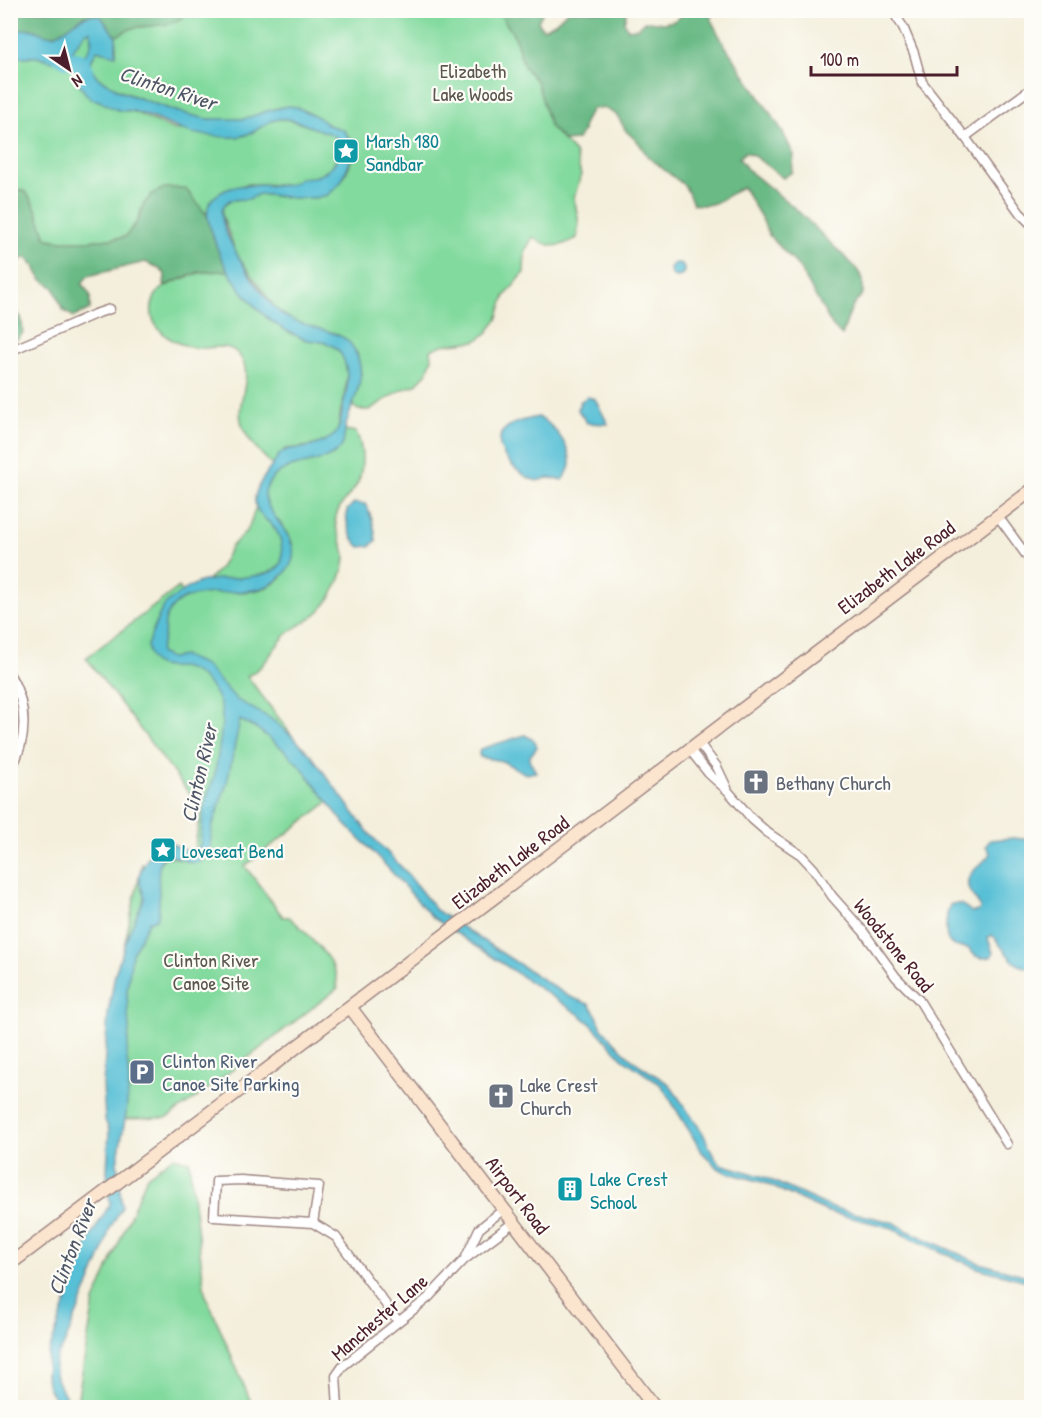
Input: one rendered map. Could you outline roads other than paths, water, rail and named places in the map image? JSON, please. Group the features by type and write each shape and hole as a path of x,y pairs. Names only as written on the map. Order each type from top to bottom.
{"street":[{"path":"892,10 903,27 914,53 922,82 966,137 1020,213 1032,225"},
{"path":"966,137 1032,88"},
{"path":"10,351 110,309"},
{"name":"Elizabeth Lake Road","path":"10,1264 1032,490"},
{"path":"997,515 1032,563"},
{"path":"10,675 22,702 25,724 21,745 10,770"},
{"name":"Woodstone Road","path":"694,746 709,774 729,791 739,805 768,833 801,855 814,869 832,896 862,931 896,977 919,1000 1007,1144"},
{"name":"Airport Road","path":"350,1007 655,1407"},
{"path":"313,1223 319,1186 241,1180 216,1181 214,1217 313,1223 336,1237 398,1321"},
{"name":"Manchester Lane","path":"465,1259 477,1232 504,1209"},
{"name":"Manchester Lane","path":"338,1407 336,1376 343,1366 428,1298 465,1259 514,1222"}],"water":[{"path":"92,15 100,16 116,36 116,55 97,50 91,61 91,67 98,78 122,92 175,111 207,119 244,119 288,106 296,107 316,116 328,125 343,130 350,139 352,157 341,182 328,195 315,198 294,198 259,194 249,199 230,200 223,207 223,221 235,250 265,296 283,315 299,323 337,334 349,342 359,362 361,374 342,446 325,458 281,471 272,478 266,489 266,499 270,510 292,544 293,556 288,569 273,583 260,589 185,598 174,606 166,618 160,653 170,658 184,656 205,665 237,700 270,718 293,737 311,755 366,830 406,872 436,910 568,996 589,1004 602,1028 622,1050 638,1064 669,1084 703,1133 713,1155 721,1164 764,1177 830,1207 895,1223 979,1263 1031,1277 1031,1282 977,1268 893,1228 828,1212 762,1182 718,1168 702,1152 662,1086 622,1058 591,1024 577,1013 432,917 344,823 302,768 256,728 240,720 227,783 212,827 210,851 207,858 196,863 170,856 162,858 159,872 159,913 156,919 149,922 132,954 127,991 129,1083 117,1163 122,1207 110,1228 103,1251 55,1363 60,1388 78,1407 60,1407 47,1384 48,1354 88,1241 110,1204 107,1172 109,1130 105,1120 103,1085 108,1014 115,974 128,935 144,899 139,882 140,874 154,848 166,842 190,851 197,849 200,845 204,808 219,752 222,714 219,702 208,684 191,670 156,664 152,661 147,645 164,606 186,589 208,580 264,574 280,565 282,557 280,539 276,530 257,509 255,499 257,490 282,452 314,445 327,440 336,433 347,380 345,363 337,349 287,331 275,324 253,304 225,265 207,213 213,198 231,188 249,185 288,185 301,178 321,174 329,169 339,157 341,148 339,142 330,134 287,119 275,120 253,132 237,137 194,133 142,114 118,110 91,99 81,87 77,77 81,60 90,47 92,39 90,31 85,33 66,59 58,62 37,57 11,57 11,32 30,29 53,35 82,18"},
{"path":"674,263 680,263 684,270 680,277 674,277 670,273 670,267"},
{"path":"587,397 595,399 608,424 587,423 578,410 580,402"},
{"path":"538,417 555,430 567,449 570,466 562,480 548,478 536,481 526,477 504,456 500,439 503,431 517,422"},
{"path":"354,503 365,504 371,517 376,541 370,546 360,547 349,530 347,510"},
{"path":"525,735 535,741 537,747 529,760 536,772 526,774 502,761 480,757 480,749"},
{"path":"1014,838 1031,840 1032,966 1026,967 1020,966 1009,957 992,935 988,938 993,953 991,957 981,958 975,956 968,948 953,945 947,939 946,934 947,917 951,904 961,904 972,912 979,911 980,907 969,890 968,878 990,853 986,846 990,840"}],"waterway":[{"name":"Clinton River","path":"46,45 66,59 79,62 84,69"}],"place":[{"name":"Marsh 180 Sandbar","path":"346,151"},
{"name":"Bethany Church","path":"756,782"},
{"name":"Loveseat Bend","path":"163,850"},
{"name":"Clinton River Canoe Site Parking","path":"142,1072"},
{"name":"Lake Crest Church","path":"501,1096"},
{"name":"Lake Crest School","path":"570,1189"}],"park label":[{"name":"Elizabeth Lake Woods","path":"473,82"},
{"name":"Clinton River Canoe Site","path":"211,970"}]}
